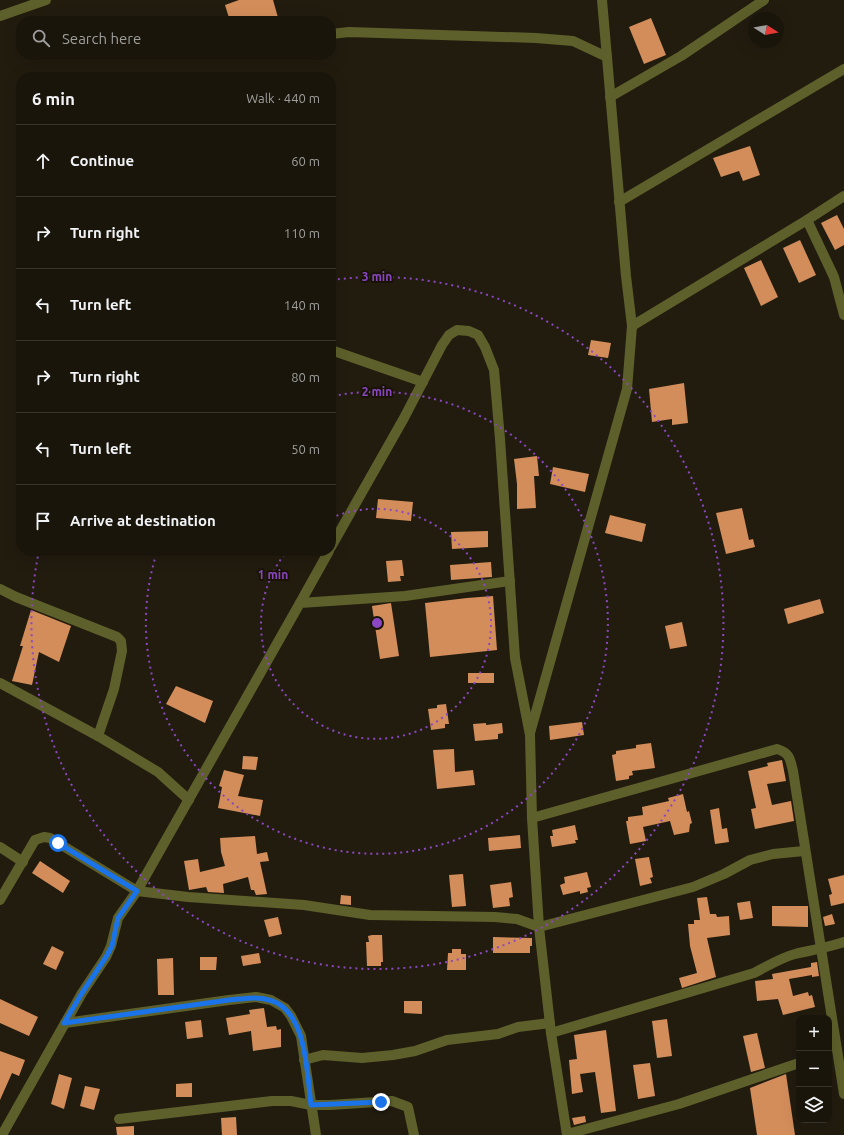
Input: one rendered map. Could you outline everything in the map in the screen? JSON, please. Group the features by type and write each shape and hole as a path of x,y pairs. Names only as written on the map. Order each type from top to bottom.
{"street":[{"path":"0,16 46,0"},
{"path":"530,734 627,389 632,326 619,202 602,0"},
{"path":"610,97 681,56 764,0"},
{"path":"336,33 349,32 536,38 573,41 607,56"},
{"path":"619,202 844,69"},
{"path":"632,326 844,196"},
{"path":"807,220 834,277 844,316"},
{"path":"336,539 449,335 458,330 469,331 478,335 485,347 494,370 515,658 530,734 532,818 539,927 551,1028 567,1134 679,1104 796,1064"},
{"path":"336,352 423,382"},
{"path":"2,1135 64,1023 112,946 118,918 137,891 326,556"},
{"path":"300,603 405,596 510,581"},
{"path":"0,589 16,597 117,637 121,641 122,651 114,689 98,736"},
{"path":"0,683 98,736 158,772 189,800"},
{"path":"532,818 778,749 786,751 790,756 804,851 822,950 833,1051 844,1094"},
{"path":"0,900 35,840 44,837 50,838 137,891 188,897 304,905 370,915 495,917 517,919 539,927 693,887 724,874 750,860 773,854 804,851"},
{"path":"0,847 23,862"},
{"path":"304,1060 323,1055 362,1058 393,1055 415,1051 447,1040 498,1034 518,1027 551,1028 754,973 776,961 794,955 822,950 844,942"},
{"path":"64,1023 160,1009 256,998 271,1000 285,1008 291,1016 301,1036 316,1135"},
{"path":"119,1119 272,1101 291,1101 311,1105 364,1104 392,1101 408,1107 414,1135"}],"building":[{"path":"239,0 273,0 278,16 228,16 225,5"},
{"path":"651,18 666,55 644,64 629,27"},
{"path":"750,146 760,175 743,181 739,171 721,177 713,158"},
{"path":"837,215 844,229 844,245 835,250 821,223"},
{"path":"800,240 816,275 799,283 783,248"},
{"path":"761,260 778,297 761,306 744,268"},
{"path":"591,340 611,343 608,358 588,355"},
{"path":"684,383 688,423 672,425 672,419 652,422 649,389"},
{"path":"537,456 539,476 534,476 536,508 517,509 517,484 514,459"},
{"path":"553,467 589,474 585,492 550,484"},
{"path":"378,499 413,502 411,521 376,518"},
{"path":"742,508 749,540 753,539 755,547 726,554 716,513"},
{"path":"610,515 646,524 642,542 605,533"},
{"path":"488,531 488,547 452,549 451,532"},
{"path":"402,560 404,576 400,576 401,581 388,582 386,561"},
{"path":"491,562 492,577 451,580 450,565"},
{"path":"493,596 497,650 430,657 425,603"},
{"path":"820,599 824,613 788,624 784,609"},
{"path":"391,603 399,656 380,659 372,606"},
{"path":"31,610 71,626 59,662 39,652 32,685 12,681 23,646 20,646"},
{"path":"682,622 687,646 670,649 665,626"},
{"path":"468,673 494,673 494,683 468,683"},
{"path":"176,686 213,701 205,723 166,704"},
{"path":"446,704 449,724 445,724 445,728 431,730 428,709 437,708 437,705"},
{"path":"582,722 584,735 550,740 549,726"},
{"path":"486,723 486,725 502,723 503,733 498,734 498,739 475,741 473,724"},
{"path":"651,743 655,768 632,771 633,775 629,776 629,779 616,781 612,755 616,754 616,751 636,748 636,745"},
{"path":"454,749 455,772 473,770 475,785 437,789 433,750"},
{"path":"243,756 258,757 256,770 242,769"},
{"path":"782,760 786,781 767,784 772,805 791,801 794,821 755,829 751,809 756,808 748,771 768,766 767,763"},
{"path":"224,770 244,775 238,796 263,800 260,816 218,808 222,787 219,786"},
{"path":"683,794 687,812 689,811 692,823 690,824 689,832 674,835 670,821 643,827 646,841 630,844 626,821 628,821 628,817 643,815 642,807 669,801 668,798"},
{"path":"719,808 722,829 727,828 729,842 715,844 710,810"},
{"path":"575,825 578,840 575,840 576,843 552,847 550,836 553,836 552,830"},
{"path":"520,835 521,848 489,851 488,838"},
{"path":"255,836 257,854 267,852 269,861 260,862 267,894 256,895 254,890 251,890 248,877 223,884 224,893 208,892 206,887 189,890 184,861 198,859 200,872 225,866 221,852 220,838"},
{"path":"649,857 653,877 650,878 652,883 640,886 635,859"},
{"path":"40,861 70,881 63,893 32,873"},
{"path":"587,872 591,887 587,888 588,892 580,894 580,891 563,895 560,885 565,883 564,877"},
{"path":"463,874 466,906 452,907 449,875"},
{"path":"844,875 844,903 831,906 829,895 832,894 828,879"},
{"path":"511,882 513,897 509,898 510,906 493,908 490,885"},
{"path":"341,895 351,896 351,905 340,904"},
{"path":"707,897 710,914 716,914 717,917 729,916 730,935 707,938 716,977 682,988 679,978 697,973 690,946 688,924 694,924 694,920 700,920 697,898"},
{"path":"750,901 753,918 740,920 737,903"},
{"path":"772,906 808,906 808,927 772,926"},
{"path":"832,914 835,924 825,926 823,917"},
{"path":"278,917 282,934 269,937 264,920"},
{"path":"382,935 383,962 381,962 381,966 367,966 366,942 369,942 368,936"},
{"path":"493,937 532,938 530,953 493,953"},
{"path":"52,946 64,952 56,970 43,964"},
{"path":"452,949 461,949 461,954 466,954 466,970 447,970 448,953 452,953"},
{"path":"259,953 261,963 243,966 241,956"},
{"path":"200,957 217,957 216,970 200,970"},
{"path":"173,958 174,995 158,995 157,959"},
{"path":"817,962 819,976 812,977 812,975 789,979 793,996 808,992 809,996 812,995 815,1007 783,1015 778,999 757,1001 755,981 773,979 772,974 811,967 811,963"},
{"path":"0,999 38,1017 29,1036 0,1023"},
{"path":"404,1001 422,1001 422,1014 404,1013"},
{"path":"264,1008 267,1027 276,1026 277,1030 281,1029 281,1047 253,1051 251,1031 229,1035 226,1018 250,1014 249,1010"},
{"path":"667,1019 672,1056 657,1058 652,1021"},
{"path":"201,1020 203,1037 187,1039 185,1022"},
{"path":"606,1030 616,1111 601,1113 595,1072 580,1074 583,1092 572,1094 569,1060 577,1059 574,1035"},
{"path":"757,1033 765,1068 751,1072 743,1036"},
{"path":"0,1051 25,1060 19,1076 12,1073 0,1100"},
{"path":"650,1063 655,1096 638,1099 633,1065"},
{"path":"59,1074 72,1078 64,1109 51,1104"},
{"path":"786,1074 795,1135 757,1135 750,1088"},
{"path":"192,1083 192,1097 176,1097 176,1084"},
{"path":"85,1086 100,1089 94,1110 80,1106"},
{"path":"585,1116 586,1122 574,1125 572,1118"},
{"path":"236,1117 237,1135 222,1135 221,1118"},
{"path":"134,1126 134,1135 117,1135 116,1127"}],"route":[{"path":"58,843 137,891 118,918 112,946 106,957 64,1023 229,1000 256,998 271,1000 285,1008 291,1016 301,1036 311,1105 364,1104 381,1102"}]}
